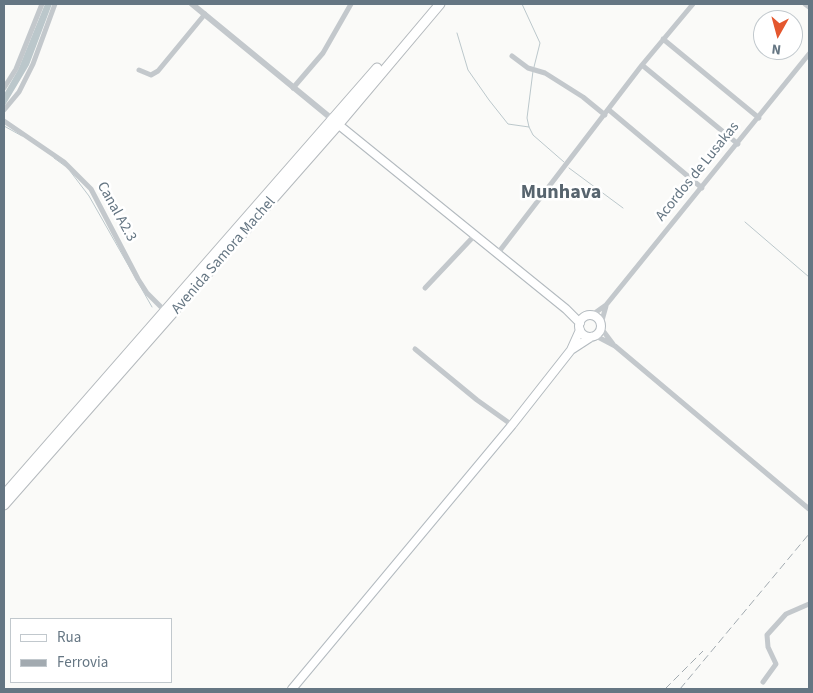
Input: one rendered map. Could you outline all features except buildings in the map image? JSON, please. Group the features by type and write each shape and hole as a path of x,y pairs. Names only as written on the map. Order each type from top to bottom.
{"highway":[{"name":"Avenida Samora Machel","path":"4,495 325,130 335,122 433,4"},
{"name":"Avenida Samora Machel","path":"4,505 335,122 440,4"}],"main road":[{"path":"335,122 566,309 584,335 593,336"},
{"path":"566,309 598,318 601,326 593,336 571,350"},
{"path":"292,689 512,425 571,350 582,319 590,315"}],"street":[{"path":"4,88 16,69 42,4"},
{"path":"4,110 19,92 33,64 55,4"},
{"path":"192,4 335,122"},
{"path":"293,88 323,53 351,4"},
{"path":"498,253 642,65 693,4"},
{"path":"806,4 809,7"},
{"path":"139,70 151,75 158,71 204,14"},
{"path":"663,39 759,118"},
{"name":"Acordos de Lusakas","path":"606,305 809,54"},
{"path":"512,56 528,68 545,73 584,96 607,112 702,188"},
{"path":"642,65 738,144"},
{"name":"Canal A2.3","path":"4,121 64,162 91,188 147,293 166,312"},
{"path":"425,288 475,234"},
{"path":"590,315 606,305"},
{"path":"606,305 601,326 615,346 809,509"},
{"path":"593,336 615,346"},
{"path":"415,349 477,400 512,425"},
{"path":"763,682 776,664 768,647 767,635 786,614 809,604"}],"shaded area":[{"path":"45,4 52,4 29,65 4,107 4,94 18,70"}],"waterway":[{"path":"522,4 540,43 534,67"},
{"path":"457,33 468,70 489,100 508,124 529,127"},
{"path":"533,71 527,118 529,127 533,135 564,162"},
{"path":"4,126 22,136"},
{"path":"54,158 65,166"},
{"path":"569,168 623,208"},
{"path":"70,171 89,196 152,307"},
{"path":"745,222 809,277"}],"railway":[{"path":"680,689 809,534"},
{"path":"665,689 703,651"}],"district":[{"name":"Munhava","path":"561,194"}]}
